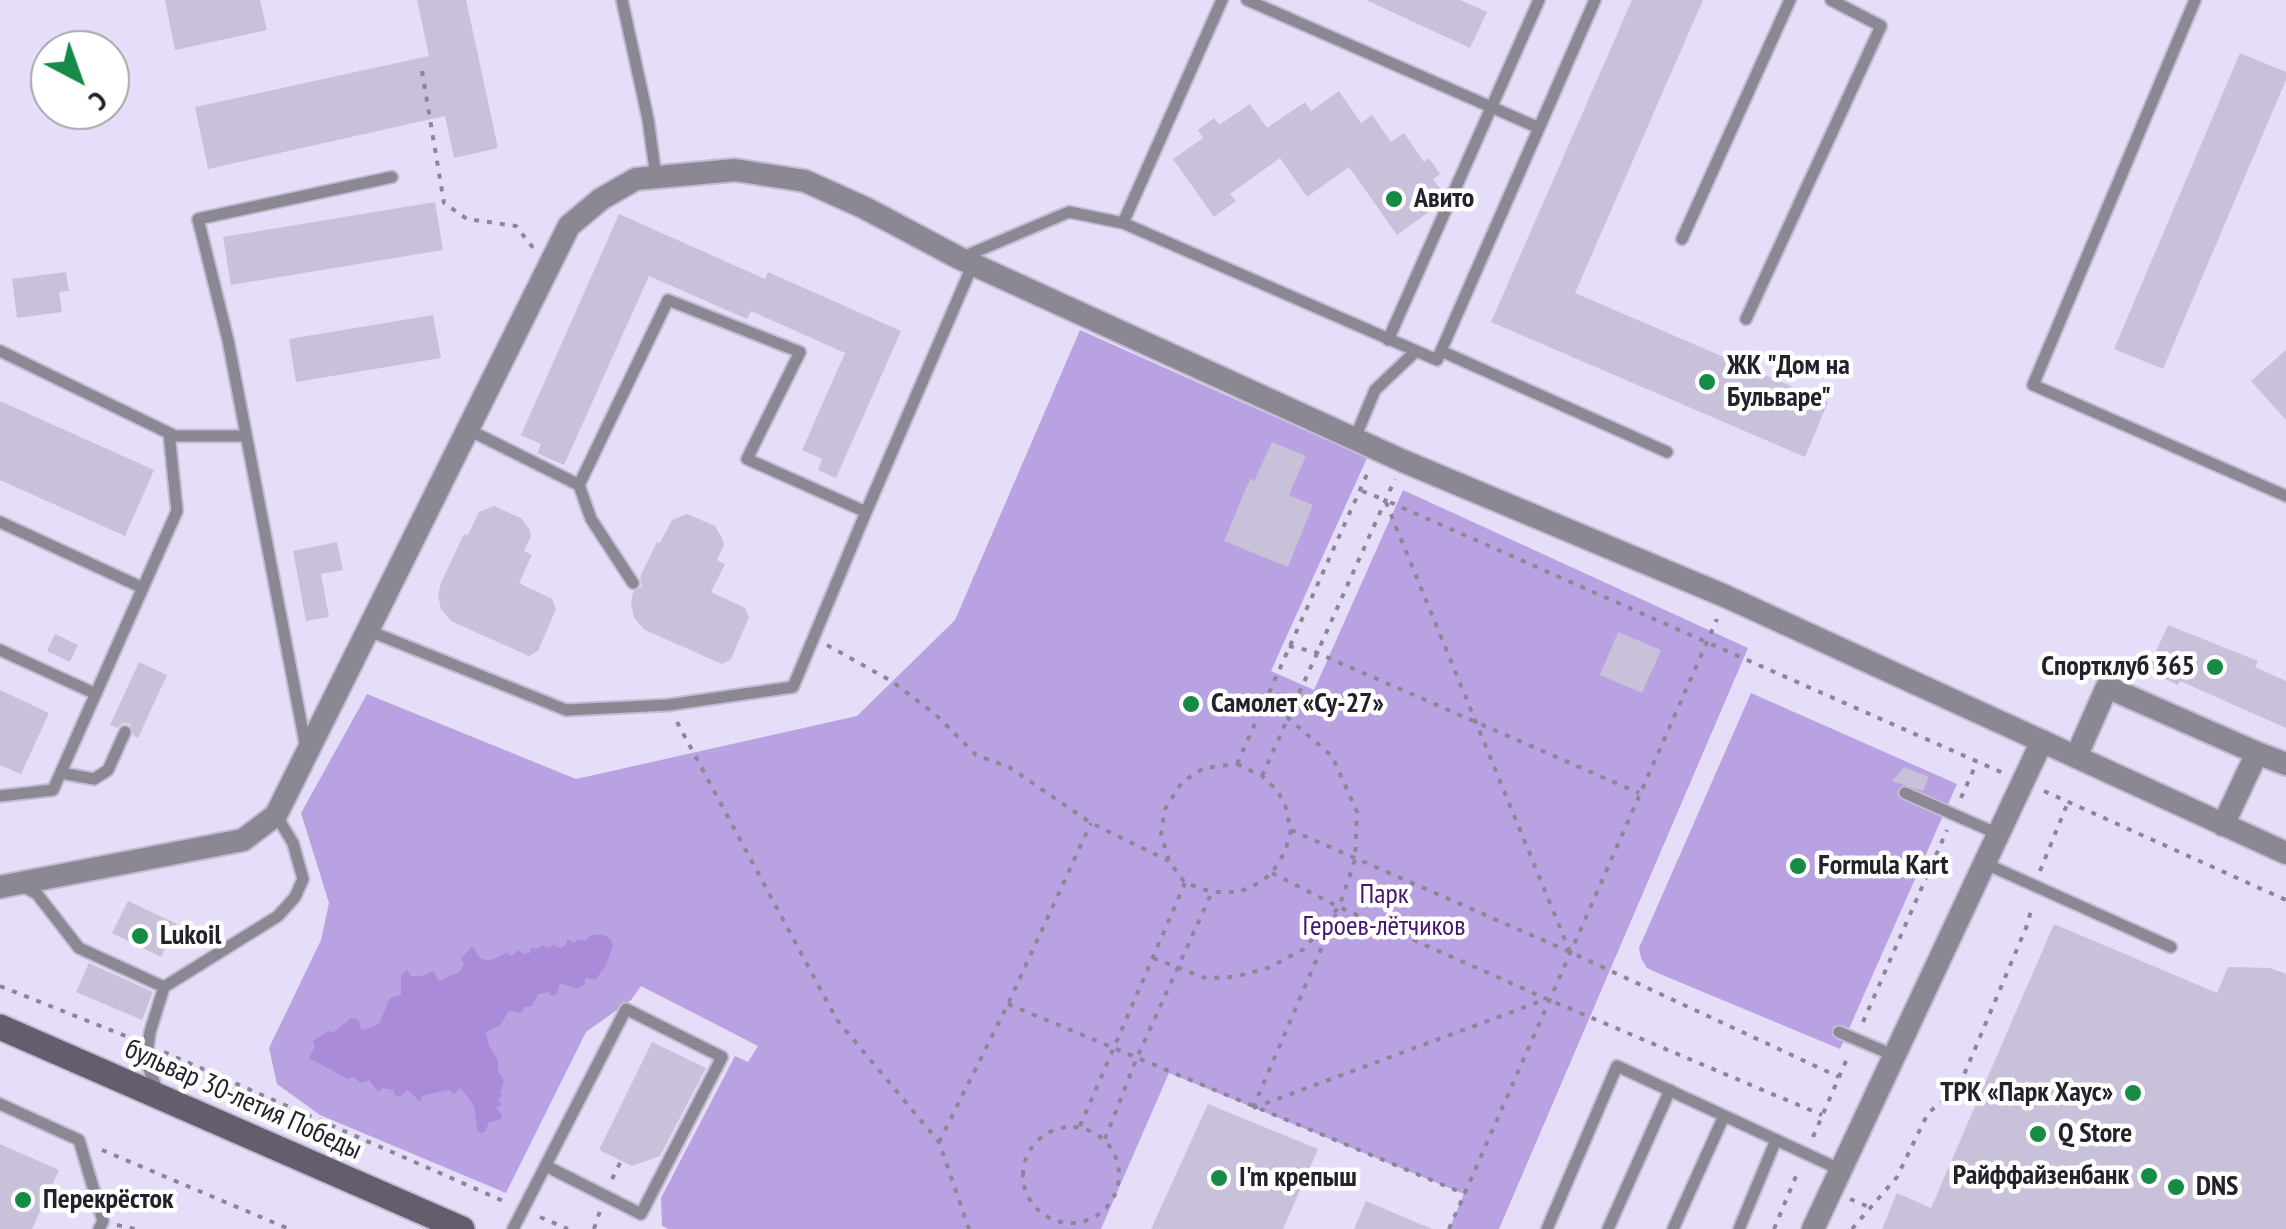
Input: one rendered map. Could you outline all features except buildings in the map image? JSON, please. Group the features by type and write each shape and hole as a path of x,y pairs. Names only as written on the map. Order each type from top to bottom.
{"main road":[{"name":"бульвар 30-летия Победы","path":"0,1027 462,1229"}],"street":[{"path":"9,885 243,840 276,816 569,226 636,179 736,170 805,181 966,261 1378,450 1725,596 2286,853"},
{"path":"2076,757 2106,687 2286,764"},
{"path":"1813,1229 2042,741"},
{"path":"2223,824 2257,753"}],"lane":[{"path":"622,0 648,119 656,177"},
{"path":"1123,224 1222,0"},
{"path":"1247,0 1539,128"},
{"path":"1388,340 1539,0"},
{"path":"368,630 566,710 668,704 793,686 966,261 1068,212 1123,224 1437,360 1595,0"},
{"path":"1682,239 1790,0"},
{"path":"1746,319 1881,26 1831,0"},
{"path":"2195,0 2033,384 2286,496"},
{"path":"307,758 228,340 198,219 392,177"},
{"path":"579,485 668,300 800,352 747,459 866,512"},
{"path":"1441,350 1666,452"},
{"path":"0,351 175,436 246,436"},
{"path":"1354,438 1375,390 1415,352"},
{"path":"469,430 579,485 591,519 633,583"},
{"path":"0,796 53,790 61,773 178,510 169,433"},
{"path":"0,522 143,588"},
{"path":"0,650 96,694"},
{"path":"61,773 94,779 108,770 125,732"},
{"path":"1904,794 1998,834"},
{"path":"160,1096 146,1061 164,987 278,916 295,898 304,879 294,842 276,816"},
{"path":"1984,863 2171,947"},
{"path":"9,885 37,894 78,948 164,987"},
{"path":"514,1229 524,1210 546,1166 626,1009 722,1057 641,1214 546,1166"},
{"path":"1839,1032 1893,1055"},
{"path":"1547,1229 1616,1066 1839,1169"},
{"path":"1608,1229 1670,1090"},
{"path":"0,1104 80,1140 103,1221 99,1229"},
{"path":"1673,1229 1724,1116"},
{"path":"1738,1229 1776,1140"}],"path":[{"path":"422,71 444,204 467,219 516,226 548,269"},
{"path":"1237,764 1378,450"},
{"path":"1262,776 1403,461"},
{"path":"1360,490 1749,663"},
{"path":"1386,500 1570,952"},
{"path":"1449,1229 1707,645 1725,596"},
{"path":"814,638 893,682 936,715 976,755 1009,766 1091,823 1170,861"},
{"path":"1289,646 1315,652 1641,794"},
{"path":"668,704 837,1020 939,1142 969,1229"},
{"path":"1254,1108 1339,906 1354,860 1356,812 1332,756 1288,718 1262,707"},
{"path":"1774,1229 1977,762"},
{"path":"1237,764 1262,776 1285,805 1291,830 1285,852 1272,873 1259,884 1239,892 1212,892 1185,884 1170,861 1161,834 1164,808 1182,782 1204,768 1237,764"},
{"path":"1852,1229 1897,1178 1928,1114 1958,1089 2028,923 2042,861 2068,802"},
{"path":"939,1142 1091,823"},
{"path":"1291,830 1570,952 1838,1077"},
{"path":"1272,873 1548,999 1822,1115"},
{"path":"1080,1126 1185,884"},
{"path":"1106,1139 1136,1060 1212,892"},
{"path":"1153,958 1206,978 1234,977 1268,968 1304,948 1339,906"},
{"path":"0,986 148,1045 568,1229"},
{"path":"1254,1108 1548,999"},
{"path":"1008,1004 1465,1194"},
{"path":"1080,1126 1106,1139 1118,1159 1120,1186 1103,1213 1080,1224 1054,1226 1038,1213 1022,1184 1028,1149 1055,1128 1080,1126"},
{"path":"80,1140 289,1229"}],"green space":[{"name":"Парк Героев-лётчиков","path":"1080,330 1367,458 1271,671 1314,690 1403,490 1748,648 1499,1229 1449,1229 1464,1194 1169,1073 1101,1229 669,1229 662,1226 661,1198 735,1056 748,1062 758,1046 641,986 631,1000 586,1032 506,1193 320,1115 277,1084 269,1048 321,940 329,903 301,813 367,694 576,779 857,716 955,620"},
{"name":"Formula Kart","path":"1751,693 1957,784 1840,1049 1660,974 1647,968 1641,958 1639,948"}],"shaded area":[{"path":"591,935 611,939 613,946 595,980 585,978 585,984 577,989 560,983 557,994 538,994 532,1006 520,1013 509,1011 500,1025 486,1032 504,1080 502,1096 497,1100 502,1104 496,1108 501,1119 489,1122 485,1132 477,1129 474,1106 461,1088 454,1094 448,1090 422,1096 420,1102 408,1090 399,1097 394,1090 383,1088 378,1092 369,1080 361,1083 353,1077 348,1079 309,1058 315,1047 313,1041 329,1031 333,1033 351,1018 359,1020 364,1030 379,1024 390,998 401,995 401,975 407,970 411,976 433,971 439,981 461,971 461,959 472,946 480,958 489,961 519,950 530,953 530,948 542,945 560,948 567,939 574,943"}],"place":[{"name":"Авито","path":"1394,199"},
{"name":"ЖК \"Дом на Бульваре\"","path":"1707,382"},
{"name":"Спортклуб 365","path":"2215,667"},
{"name":"Самолет «Су-27»","path":"1191,704"},
{"name":"Formula Kart","path":"1798,866"},
{"name":"Lukoil","path":"140,936"},
{"name":"ТРК «Парк Хаус»","path":"2133,1093"},
{"name":"Q Store","path":"2038,1134"},
{"name":"Райффайзенбанк","path":"2149,1176"},
{"name":"I'm крепыш","path":"1219,1178"},
{"name":"DNS","path":"2176,1187"},
{"name":"Перекрёсток","path":"23,1200"}]}
